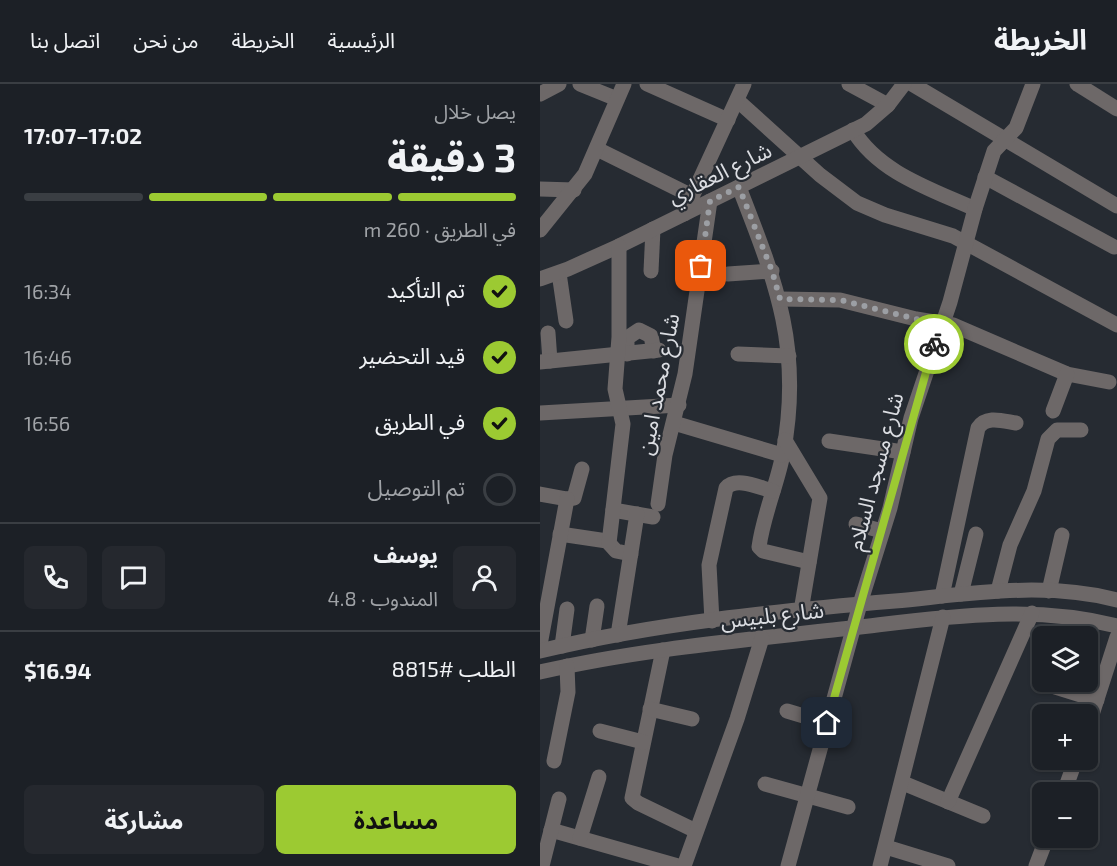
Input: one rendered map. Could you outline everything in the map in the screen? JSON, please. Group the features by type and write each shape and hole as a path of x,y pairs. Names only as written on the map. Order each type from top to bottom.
{"street":[{"path":"540,94 559,84"},
{"path":"580,84 618,99"},
{"path":"540,230 574,190 597,149 624,84"},
{"path":"647,84 728,120"},
{"path":"684,214 744,84"},
{"path":"849,84 888,105"},
{"name":"شارع العقاري","path":"540,279 619,246 853,130 872,119 888,105 904,84"},
{"path":"912,84 1117,206"},
{"name":"شارع مسجد السلام","path":"788,866 903,452 985,177 994,151 1019,121 1033,84"},
{"path":"1077,84 1117,109"},
{"path":"737,100 800,157 857,203 885,215 947,233 1117,325"},
{"path":"853,130 861,144 885,166 975,209"},
{"path":"597,149 692,196"},
{"path":"985,177 1114,247"},
{"path":"739,187 772,271 780,299 789,356 784,447 760,549 809,562"},
{"path":"540,189 574,190"},
{"name":"شارع محمد امين","path":"637,514 656,511 663,465 679,405 710,201"},
{"path":"651,271 653,229"},
{"path":"619,246 622,354"},
{"path":"728,274 772,271"},
{"path":"559,273 566,321"},
{"path":"780,299 840,300 916,319 942,323 963,329 1067,374 1109,382"},
{"path":"548,333 545,361 622,354 656,351 651,336 639,330 627,338 622,354 615,389 623,424 609,543"},
{"path":"738,354 789,356"},
{"path":"1053,411 1067,374"},
{"path":"540,413 679,405"},
{"path":"942,596 978,428 983,422 990,420 1016,423"},
{"path":"674,423 784,447 819,495 801,610"},
{"path":"998,591 1012,536 1034,491 1048,440 1057,430 1081,430"},
{"path":"830,441 903,452"},
{"path":"540,494 567,499 577,495 582,468"},
{"path":"712,621 709,565 726,488 730,483 737,482 773,491"},
{"path":"540,645 546,573 560,534 567,499"},
{"path":"613,510 637,514 618,635"},
{"path":"856,524 882,531"},
{"path":"560,534 609,543 616,551 631,554"},
{"path":"961,594 976,534"},
{"path":"1049,591 1062,535"},
{"name":"شارع بلبيس","path":"540,651 618,635 712,621 961,594 1049,591 1117,600"},
{"path":"592,640 597,606"},
{"path":"562,646 567,609"},
{"path":"948,802 1032,613"},
{"name":"شارع بلبيس","path":"540,672 663,650 943,617 1032,613 1077,617 1117,626"},
{"path":"880,866 903,783 943,617"},
{"path":"1096,704 1117,637"},
{"path":"684,866 737,719 762,638"},
{"path":"663,650 632,794 634,801 696,831"},
{"path":"554,761 568,692 567,666"},
{"path":"1071,692 1097,700"},
{"path":"650,710 692,719"},
{"path":"787,711 827,723"},
{"path":"600,731 643,742"},
{"path":"580,838 599,777"},
{"path":"903,783 982,816"},
{"path":"765,784 848,807"},
{"path":"542,866 559,799"},
{"path":"551,830 678,866"},
{"path":"886,847 948,866"},
{"path":"1036,866 1043,848"}],"way so far":[{"path":"701,266 710,201 739,187 772,271 780,299 816,297 840,300 916,319 942,323 934,344"}],"route":[{"path":"827,723 860,604 893,498 906,435 934,344"}]}
